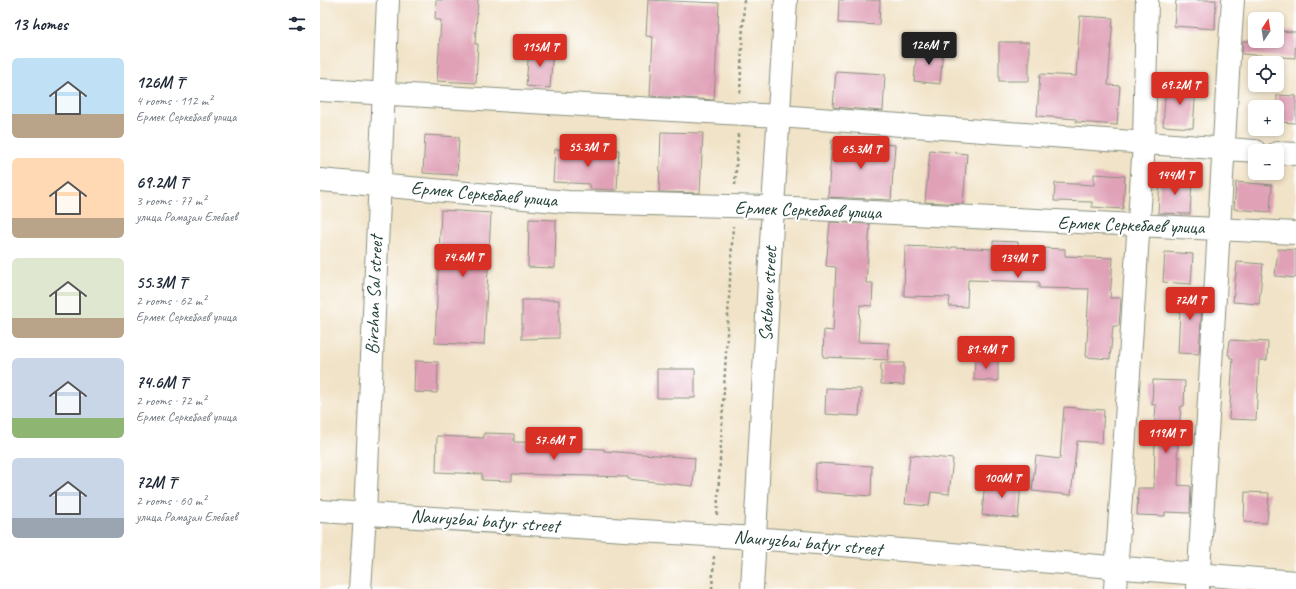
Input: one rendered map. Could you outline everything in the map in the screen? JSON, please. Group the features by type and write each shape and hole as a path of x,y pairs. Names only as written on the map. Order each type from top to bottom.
{"street":[{"name":"Birzhan Sal street","path":"360,589 365,514 388,0"},
{"name":"Satbaev street","path":"752,589 786,0"},
{"path":"1115,589 1144,144 1147,0"},
{"path":"1198,582 1218,229 1233,0"},
{"path":"320,90 779,116 1248,151"},
{"path":"1284,153 1296,154"},
{"name":"Ермек Серкебаев улица","path":"320,180 379,184 568,202 773,207 1296,233"},
{"name":"Nauryzbai batyr street","path":"320,511 755,538 1116,568 1198,582 1296,582"}],"path":[{"path":"712,589 734,207 744,0"}],"building":[{"path":"436,0 478,0 475,44 478,44 476,83 437,81 441,20 435,20"},
{"path":"648,0 719,3 714,100 650,96 653,37 646,36"},
{"path":"839,0 880,0 879,25 838,23"},
{"path":"1176,0 1216,0 1215,29 1174,26"},
{"path":"1080,16 1113,18 1108,85 1120,86 1117,125 1076,122 1076,119 1037,116 1040,74 1076,76"},
{"path":"1284,31 1296,32 1295,58 1242,54 1243,41 1248,41 1248,48 1284,48"},
{"path":"999,42 1029,42 1029,81 999,81"},
{"path":"529,48 553,49 550,88 526,86"},
{"path":"917,48 943,50 940,84 914,81"},
{"path":"836,71 885,74 883,111 833,107"},
{"path":"1166,85 1196,86 1193,128 1163,126"},
{"path":"1277,95 1296,96 1296,123 1284,122 1284,100 1277,100"},
{"path":"661,132 703,133 700,193 659,192"},
{"path":"425,135 459,137 457,175 423,173"},
{"path":"832,140 895,145 891,200 828,197"},
{"path":"555,149 591,152 592,149 619,150 617,190 590,189 590,184 553,182"},
{"path":"930,150 967,154 963,204 925,202"},
{"path":"1094,174 1125,176 1123,209 1092,207 1092,202 1054,201 1055,183 1094,185"},
{"path":"1160,179 1192,180 1190,214 1158,213"},
{"path":"1236,182 1272,185 1270,212 1234,209"},
{"path":"441,210 491,213 484,345 435,343"},
{"path":"529,219 556,220 555,268 528,267"},
{"path":"830,222 870,224 866,283 873,283 872,306 860,305 858,342 889,343 888,360 823,357 824,330 833,331 836,267 826,266"},
{"path":"993,241 1018,242 1018,247 1065,249 1065,256 1113,258 1110,298 1121,298 1119,326 1113,326 1110,359 1086,357 1089,289 1039,288 1039,282 968,280 967,307 949,306 950,297 904,296 905,246 993,249"},
{"path":"1278,249 1296,250 1296,278 1275,276"},
{"path":"1165,252 1193,254 1191,284 1163,282"},
{"path":"1237,262 1263,264 1259,304 1233,302"},
{"path":"1181,289 1203,290 1199,354 1178,353"},
{"path":"522,300 559,300 559,338 522,339"},
{"path":"1230,340 1268,342 1267,360 1259,360 1256,420 1229,419 1233,358 1230,358 1230,355 1228,355"},
{"path":"975,358 998,359 998,381 974,380"},
{"path":"415,361 438,362 437,393 414,392"},
{"path":"881,363 904,363 904,385 881,384"},
{"path":"657,369 695,369 695,398 657,398"},
{"path":"1153,380 1185,381 1184,406 1181,406 1177,457 1179,457 1178,485 1191,486 1190,513 1165,512 1165,516 1137,515 1138,488 1154,488 1155,443 1153,443 1156,405 1152,405"},
{"path":"826,388 861,389 859,416 825,414"},
{"path":"1064,407 1104,410 1102,443 1077,441 1071,495 1032,491 1036,456 1060,459"},
{"path":"484,433 514,434 514,442 557,443 557,447 604,449 604,451 695,458 693,486 628,479 628,477 512,474 512,481 482,480 482,474 436,472 437,436 484,438"},
{"path":"910,455 953,459 949,494 931,492 929,506 905,504"},
{"path":"816,463 872,466 871,496 815,492"},
{"path":"985,480 1021,483 1018,518 982,515"},
{"path":"1245,492 1269,493 1267,523 1244,522"}]}
